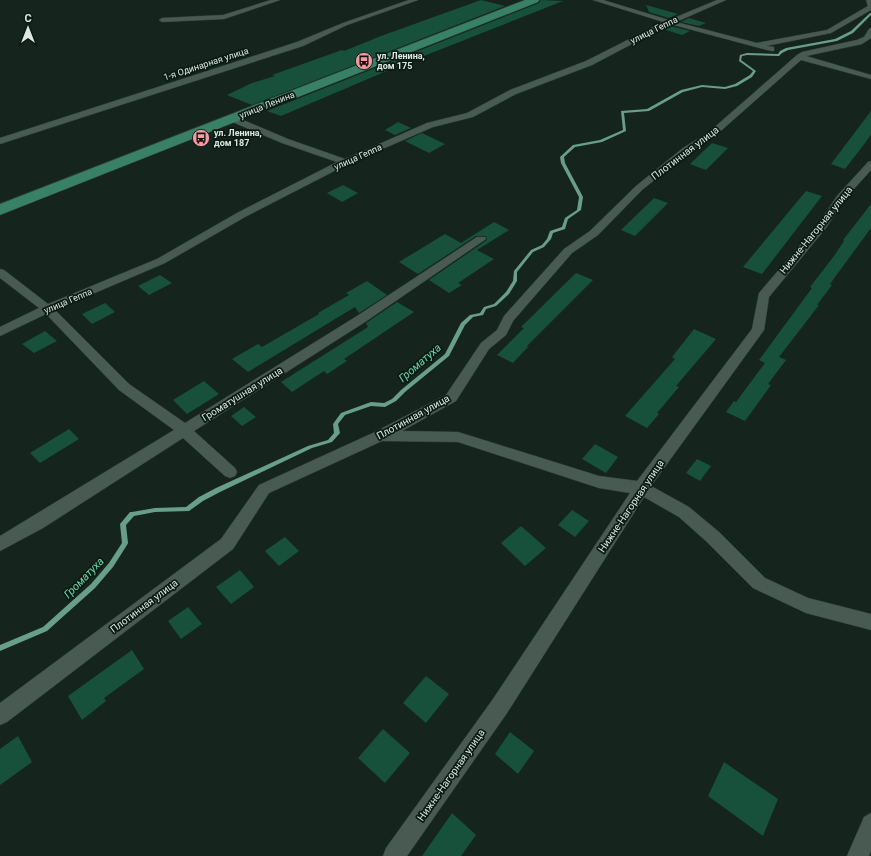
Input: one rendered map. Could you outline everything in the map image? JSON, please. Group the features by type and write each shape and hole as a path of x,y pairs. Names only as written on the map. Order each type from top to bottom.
{"main road":[{"name":"улица Ленина","path":"0,210 534,0"}],"street":[{"path":"162,20 224,17 277,0"},
{"name":"1-я Одинарная улица","path":"0,141 300,44 345,24 415,0"},
{"path":"596,0 669,22 771,49"},
{"name":"улица Геппа","path":"0,332 47,309 161,261 241,215 345,162 430,125 470,115 513,92 589,63 669,22 723,0"},
{"path":"756,46 829,32 871,7 869,0"},
{"name":"Плотинная улица","path":"0,715 227,544 264,489 380,436 451,398 486,346 502,332 508,319 568,252 594,233 639,188 686,150 712,134 800,57 805,54 859,42 867,38 871,30"},
{"path":"800,57 871,77"},
{"path":"233,119 285,141 345,162"},
{"name":"Нижне-Нагорная улица","path":"394,856 500,706 641,488 758,330 763,296 822,226 840,198 864,181 871,164"},
{"name":"Громатушная улица","path":"0,544 37,523 361,319 481,239"},
{"path":"3,279 47,309 124,387 184,430 230,472"},
{"path":"380,436 458,438 599,482 641,488 684,512 713,536 759,583 806,605 871,622"},
{"path":"858,856 871,824"}],"building":[{"path":"481,0 505,6 252,105 227,95 252,83 275,76 272,75 342,50 344,51"},
{"path":"540,0 563,1 396,67 281,116 267,111 539,3"},
{"path":"646,5 678,14 669,18 649,12"},
{"path":"689,18 706,23 699,26 681,22"},
{"path":"670,26 690,31 682,35 663,29"},
{"path":"871,111 871,135 862,147 845,169 831,164"},
{"path":"398,122 411,128 395,135 385,130"},
{"path":"422,133 445,144 429,153 405,141"},
{"path":"712,143 728,148 706,170 690,164"},
{"path":"343,185 358,193 342,202 327,193"},
{"path":"806,191 822,196 762,274 743,267"},
{"path":"654,198 668,203 635,236 621,230"},
{"path":"871,204 871,228 830,284 832,285 817,305 819,305 779,357 786,360 768,384 771,385 745,421 726,412 734,401 736,402 765,363 759,360 812,288 810,287 834,256 844,241 843,240"},
{"path":"494,222 509,230 477,250 494,259 458,283 462,285 449,293 429,280 487,240 486,236 476,236 418,274 399,262 445,234 461,243"},
{"path":"576,273 593,280 527,346 528,347 513,363 497,355 524,328 521,327"},
{"path":"160,275 172,283 149,295 138,286"},
{"path":"367,281 387,295 359,313 355,307 248,372 232,359 258,344 262,347 319,314 318,313 349,295 346,293"},
{"path":"397,302 414,312 344,359 347,361 327,374 324,371 292,392 281,382 368,327 366,323"},
{"path":"105,303 115,312 92,324 82,314"},
{"path":"694,329 716,339 676,386 679,387 657,413 659,414 647,428 625,416 675,359 672,357"},
{"path":"45,331 57,341 34,353 22,344"},
{"path":"204,381 219,394 187,414 173,400"},
{"path":"244,407 256,417 242,426 231,416"},
{"path":"69,429 79,439 40,463 30,453"},
{"path":"595,444 618,457 606,473 582,459"},
{"path":"697,459 711,466 700,481 686,473"},
{"path":"572,510 589,521 575,537 558,525"},
{"path":"521,526 546,548 525,566 501,543"},
{"path":"285,537 299,551 279,566 265,551"},
{"path":"240,570 254,587 231,604 216,587"},
{"path":"188,607 202,624 181,639 168,621"},
{"path":"132,650 144,669 104,698 106,701 82,720 68,696"},
{"path":"426,676 449,694 426,723 403,703"},
{"path":"383,729 410,753 385,783 358,758"},
{"path":"510,732 534,751 518,774 495,754"},
{"path":"18,736 32,762 0,785 0,749"},
{"path":"724,762 778,799 763,836 708,796"},
{"path":"452,813 476,835 461,856 422,856"}],"waterway":[{"name":"Громатуха","path":"0,648 45,629 93,586 111,565 125,543 123,524 132,514 155,510 187,509 201,499 218,490 310,447 330,441 337,433 335,424 343,414 371,404 385,405 394,400 447,355 463,324 472,316 481,314 485,308 495,305 508,293 515,281 515,272 532,251 543,246 549,239 551,232 564,228 566,219 579,210 581,197 563,163 562,157 574,146 601,141 625,130 622,112 648,110 682,91 702,86 725,88 736,85 751,76 755,71 740,60 741,56 747,54 779,55 787,49 836,40 852,32 871,14"}],"place":[{"name":"ул. Ленина, дом 175","path":"364,61"},
{"name":"ул. Ленина, дом 187","path":"201,138"}]}
